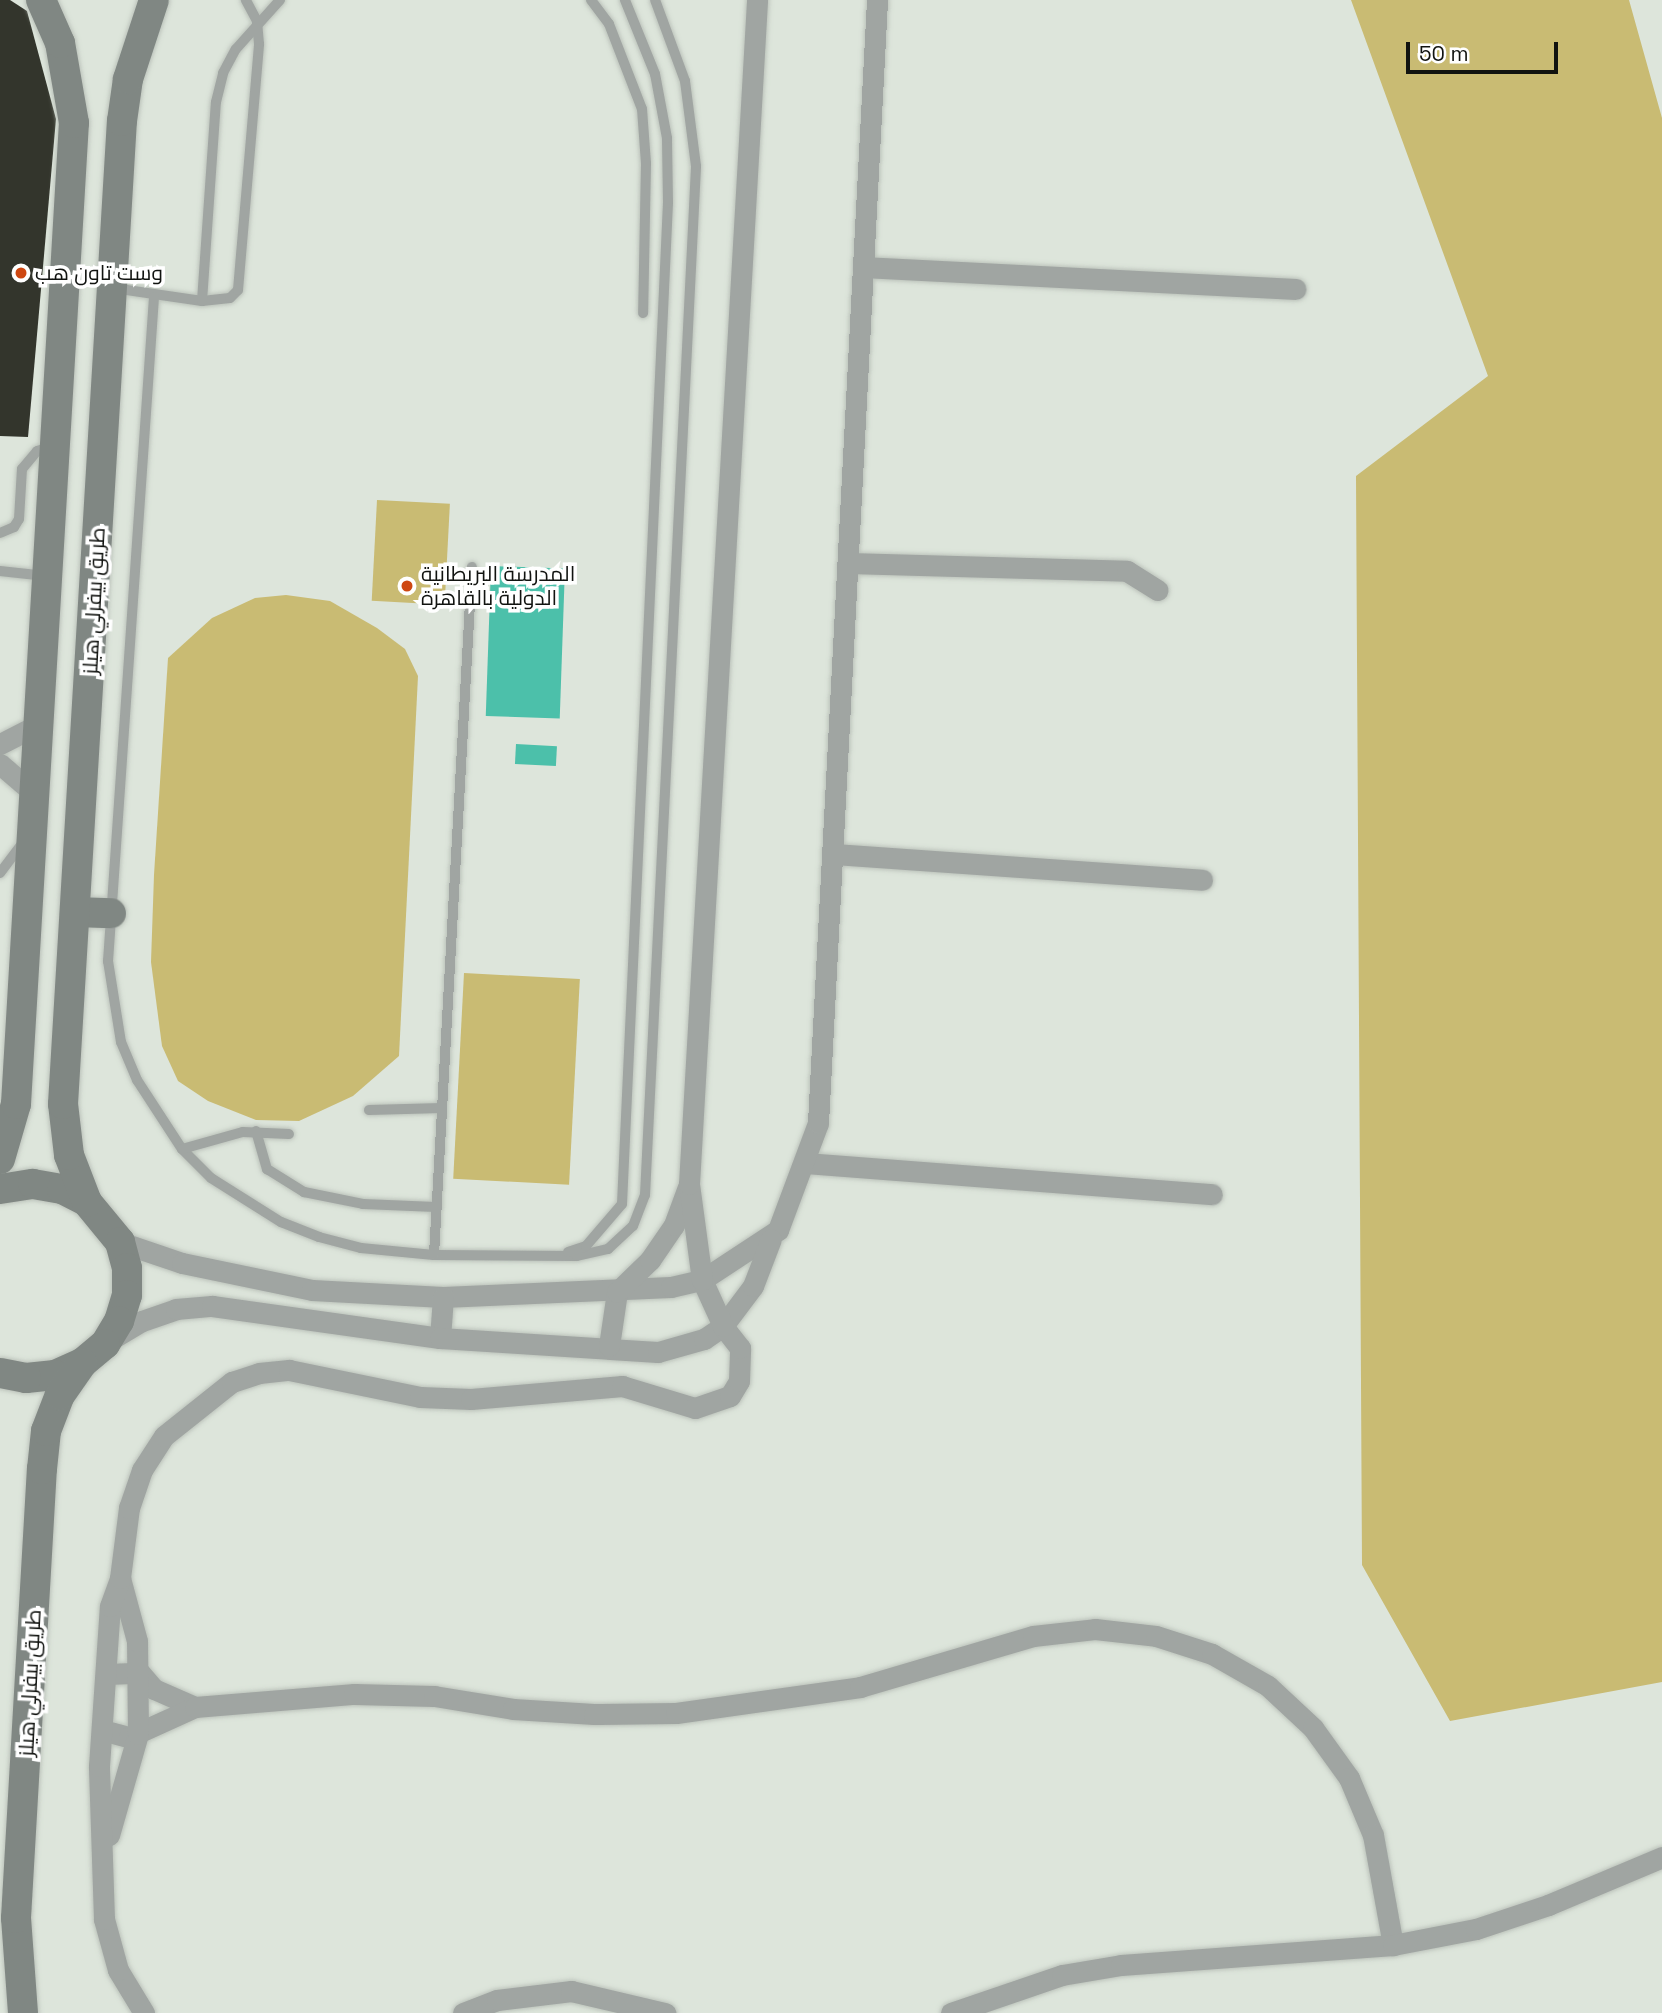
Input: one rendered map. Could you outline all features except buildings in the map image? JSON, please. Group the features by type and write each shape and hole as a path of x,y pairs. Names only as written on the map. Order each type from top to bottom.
{"street":[{"path":"0,1159 10,1130 9,1074 34,830 74,123 60,43 41,0"},
{"name":"طريق بيفرلي هيلز","path":"87,1202 69,1155 64,1130 75,912 122,121 128,79 154,0"},
{"path":"144,2013 118,1970 104,1919 104,1866 99,1815 110,1606 121,1578 129,1508 142,1470 164,1436 232,1382 289,1370 420,1397 471,1399 622,1386 695,1408 730,1396 739,1381 740,1348 723,1326 702,1280 689,1184 757,0"},
{"path":"0,1373 26,1378 55,1375 82,1363 105,1344 142,1321 176,1309 212,1306 440,1338 609,1346 658,1352 704,1339 723,1326 753,1286 806,1163 818,1123 877,0"},
{"path":"863,267 1296,289"},
{"path":"848,563 1127,571 1158,590"},
{"path":"0,744 41,723"},
{"path":"0,764 36,795"},
{"path":"834,854 1202,880"},
{"path":"75,912 111,913"},
{"path":"806,1163 1212,1194"},
{"path":"0,1189 33,1184 62,1189 87,1202 120,1242 127,1268 127,1295 119,1321 105,1344"},
{"path":"609,1346 617,1292 650,1260 674,1225 689,1184"},
{"path":"120,1242 182,1263 286,1285 377,1296 443,1297 617,1292 702,1280 771,1239"},
{"path":"440,1338 443,1297"},
{"name":"طريق بيفرلي هيلز","path":"23,2013 16,1918 42,1469 46,1431 60,1395 82,1363"},
{"path":"104,1866 111,1821 138,1734 139,1673 131,1609 121,1578"},
{"path":"102,1730 119,1738 138,1734 195,1707 354,1694 434,1696 567,1713 676,1713 860,1687 1033,1636 1095,1629 1156,1636 1212,1654 1268,1686 1313,1728 1349,1778 1373,1835 1392,1945"},
{"path":"106,1674 139,1673 155,1689 195,1707"},
{"path":"951,2013 1062,1975 1121,1965 1392,1945 1500,1921 1662,1857"},
{"path":"992,2013 1020,1990"},
{"path":"463,2013 497,2000 571,1991 665,2013"}],"lane":[{"path":"113,288 155,297 202,301 230,298 240,281 257,21 246,0"},
{"path":"202,301 216,102 223,73 257,21 280,0"},
{"path":"562,1254 586,1246 605,1229 622,1204 668,203 667,138 655,74 625,0"},
{"path":"155,297 108,961 121,1042 157,1116 182,1149 222,1186 281,1222 361,1248 434,1255 593,1254 621,1240 642,1210 696,166 685,81 655,0"},
{"path":"596,2 626,62 642,109 646,163 643,313"},
{"path":"0,533 14,527 19,519 22,469 37,451 56,446"},
{"path":"434,1255 472,567"},
{"path":"0,571 48,576"},
{"path":"0,873 34,830"},
{"path":"369,1110 442,1108"},
{"path":"182,1149 210,1138 256,1131 289,1134"},
{"path":"256,1131 267,1169 304,1192 363,1204 436,1206"},
{"path":"622,1204 642,1210"},
{"path":"605,1229 621,1240"}],"shaded area":[{"path":"1351,0 1629,0 1662,118 1662,1682 1450,1721 1362,1565 1356,476 1488,376"},
{"path":"377,500 450,504 445,605 372,601"},
{"path":"491,566 565,569 560,718 486,716"},
{"path":"286,595 330,601 377,628 405,649 418,676 399,1056 353,1096 299,1121 256,1120 208,1101 178,1081 162,1046 151,962 168,658 212,618 255,598"},
{"path":"516,744 557,746 556,766 515,764"},
{"path":"464,973 580,979 569,1185 453,1179"}],"place":[{"name":"وست تاون هب","path":"21,273"},
{"name":"المدرسة البريطانية الدولية بالقاهرة","path":"407,586"}]}
